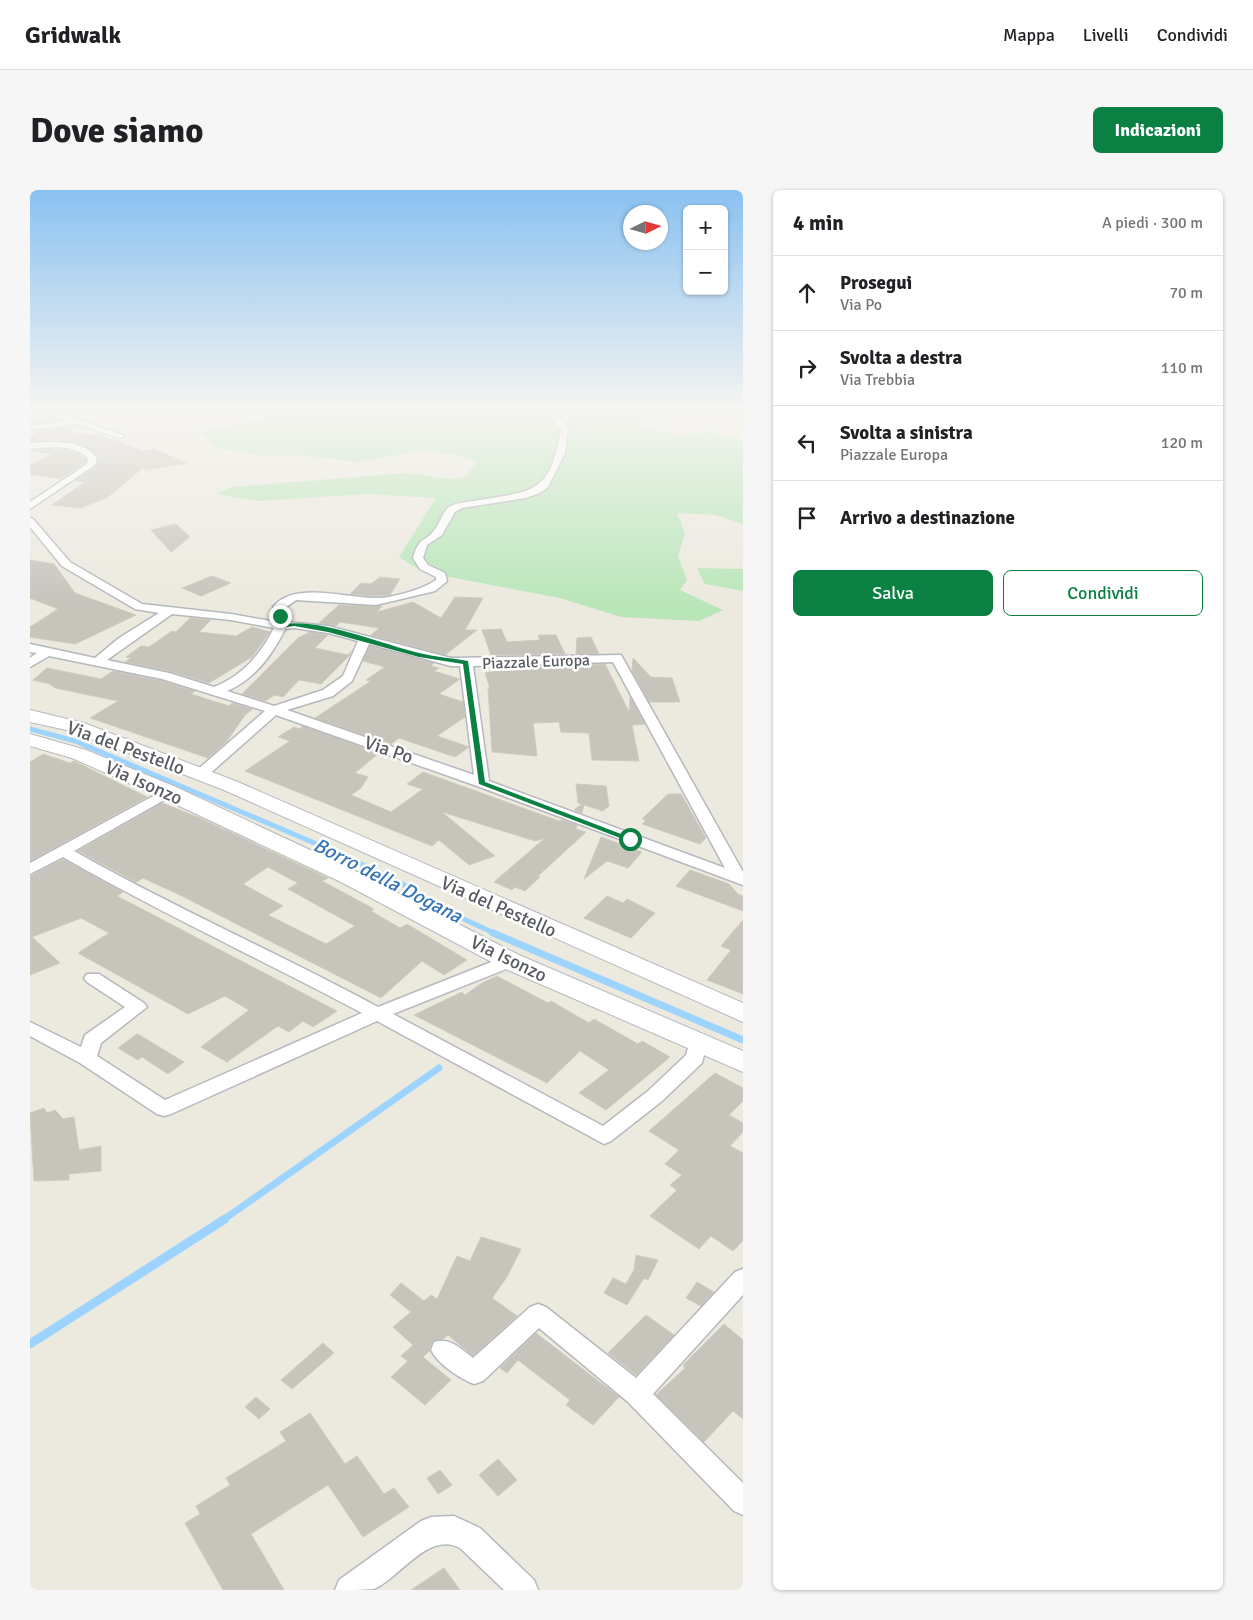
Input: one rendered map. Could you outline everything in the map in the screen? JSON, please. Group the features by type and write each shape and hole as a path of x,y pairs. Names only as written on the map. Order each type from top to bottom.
{"street":[{"path":"30,506 80,472"},
{"path":"216,691 250,671 271,645 283,619 280,616 279,607 286,599 293,597 376,602 431,589 442,581 441,576 424,567 418,558 422,544 438,533 447,514 460,506 522,496 537,491 545,485 552,472"},
{"name":"Piazzale Europa","path":"30,521 66,564 139,607 232,616 281,626 294,625 320,628 419,655 466,663 617,658 741,880"},
{"path":"98,661 123,641 169,611"},
{"path":"201,774 274,710 328,693 348,678 365,639"},
{"name":"Via Po","path":"30,648 165,676 216,691 482,783 741,880"},
{"path":"30,663 48,651"},
{"path":"466,663 482,783"},
{"name":"Via del Pestello","path":"30,716 77,727 231,786 743,1013"},
{"name":"Via Isonzo","path":"30,740 79,754 168,792 349,876 510,961 743,1062"},
{"path":"30,869 168,792"},
{"path":"62,850 132,890 278,961 604,1136 655,1096 696,1058 698,1043"},
{"path":"30,1028 87,1058 164,1109 377,1014 510,961"},
{"path":"87,1058 92,1040 138,1007 93,978"},
{"path":"637,1394 740,1287"},
{"path":"443,1350 474,1373 538,1314 637,1394 743,1502"},
{"path":"349,1590 431,1531 454,1530 470,1538 524,1590"}],"green space":[{"path":"469,472 743,472 743,524 716,515 677,513 685,533 678,557 687,580 680,590 723,610 699,621 621,617 560,598 423,572 399,557 436,498 368,494 257,501 216,494 232,487 405,473 451,479 467,476"},
{"path":"697,568 743,569 743,591 705,584"}],"building":[{"path":"30,472 70,472 60,479 30,474"},
{"path":"88,472 138,472 108,497 81,508 52,505 85,482 75,481"},
{"path":"176,524 190,537 171,552 151,530"},
{"path":"30,560 54,564 75,593 136,615 75,644 30,637 30,627 58,609 30,598"},
{"path":"212,576 231,583 201,596 182,588"},
{"path":"380,577 400,579 390,595 350,594 361,583 371,584"},
{"path":"455,597 483,598 465,630 477,630 445,655 371,635 379,628 340,622 336,626 319,623 339,605 382,606 377,612 413,602 441,618"},
{"path":"190,618 211,620 199,632 236,636 252,627 270,632 252,657 209,683 169,671 125,662 131,658 126,657 141,646 149,647 172,631 176,632"},
{"path":"501,629 507,642 540,640 538,635 556,635 565,654 491,655 482,630"},
{"path":"310,632 328,635 315,648 348,655 351,651 349,656 321,684 299,680 283,697 275,695 265,701 242,694 298,638"},
{"path":"591,637 599,654 576,654 577,638"},
{"path":"370,646 434,663 431,666 439,668 434,671 460,679 439,694 463,702 465,717 437,736 469,747 455,757 399,738 391,744 315,718 371,681 366,680 385,667 363,661"},
{"path":"633,658 651,677 672,678 680,702 649,702 632,671"},
{"path":"605,664 629,712 630,697 645,724 632,725 639,761 592,760 589,733 561,732 559,722 533,723 537,756 492,752 488,688 490,688 485,673 496,671 495,667 570,665 574,673 575,665"},
{"path":"47,668 101,679 113,671 162,681 195,691 191,694 229,706 232,703 253,709 245,715 227,741 208,758 90,718 118,701 55,688 50,684 33,680"},
{"path":"303,726 379,753 355,773 368,777 361,788 351,795 391,812 423,789 407,784 423,772 559,821 562,820 577,825 576,829 586,832 538,876 540,877 525,891 515,887 512,890 494,882 545,838 535,841 442,812 495,856 469,865 439,840 432,846 245,771 290,741 278,737 294,727 299,729"},
{"path":"43,754 70,763 74,761 147,797 30,861 30,762"},
{"path":"576,784 606,786 609,806 603,811 584,805 582,813 574,810 582,804 578,803"},
{"path":"668,794 681,794 706,838 700,844 642,824 646,820 642,819"},
{"path":"162,803 200,818 328,878 322,881 374,909 371,911 400,928 407,924 467,960 444,975 422,961 381,998 182,896 143,878 136,882 78,851","holes":["268,867 298,883 288,889 355,926 326,944 268,915 283,906 243,884"]},
{"path":"601,837 642,852 628,868 607,861 584,879"},
{"path":"63,859 123,892 117,896 337,1011 313,1027 303,1021 289,1032 278,1026 227,1062 201,1047 249,1010 225,996 188,1014 78,953 109,933 81,918 32,937 60,963 30,975 30,876"},
{"path":"690,870 729,884 738,894 743,896 743,911 676,886"},
{"path":"607,896 623,903 627,899 655,913 631,938 584,918"},
{"path":"743,920 743,994 707,980 731,950 721,946"},
{"path":"497,976 548,1003 551,1001 589,1023 594,1019 638,1044 642,1041 670,1057 606,1110 579,1093 609,1070 580,1051 547,1083 414,1015 462,992 465,995 482,983"},
{"path":"137,1034 184,1062 168,1074 142,1057 138,1060 118,1048"},
{"path":"715,1073 743,1088 743,1101 729,1115 743,1123 743,1132 730,1146 743,1153 743,1241 733,1251 711,1236 699,1249 650,1216 677,1190 670,1185 682,1175 665,1164 679,1150 649,1131"},
{"path":"44,1108 47,1113 55,1110 63,1119 74,1117 79,1150 101,1146 101,1171 69,1174 69,1180 34,1181 30,1113"},
{"path":"481,1237 521,1249 507,1277 492,1298 517,1316 473,1356 448,1335 443,1339 432,1341 429,1351 423,1357 451,1380 425,1405 391,1377 408,1361 401,1356 413,1345 393,1327 411,1312 390,1295 401,1283 424,1301 431,1295 437,1299 457,1256 470,1261"},
{"path":"636,1255 658,1260 648,1280 644,1278 627,1305 604,1293 613,1278 626,1284 634,1270"},
{"path":"697,1282 714,1292 701,1306 686,1298"},
{"path":"646,1315 674,1335 636,1375 608,1353"},
{"path":"724,1324 743,1340 743,1419 733,1411 704,1442 656,1395 685,1368 683,1365"},
{"path":"536,1333 619,1397 593,1425 566,1405 570,1400 518,1360 507,1373 500,1368"},
{"path":"323,1343 334,1353 292,1389 281,1380"},
{"path":"256,1397 270,1409 259,1419 245,1407"},
{"path":"310,1413 345,1464 357,1456 384,1494 394,1488 409,1507 363,1537 328,1485 251,1534 284,1590 223,1590 185,1523 200,1514 196,1506 230,1485 226,1478 286,1441 280,1432"},
{"path":"498,1459 517,1480 498,1496 479,1475"},
{"path":"440,1470 452,1485 438,1494 427,1478"},
{"path":"444,1568 460,1590 411,1590"}],"waterway":[{"name":"Borro della Dogana","path":"30,729 75,741 345,856 410,888 438,907 496,934"},
{"name":"Borro della Dogana","path":"493,933 743,1040"},
{"path":"223,1220 439,1068"},
{"path":"30,1344 225,1219"}],"route":[{"path":"280,616 283,619 281,626 294,625 328,630 419,655 451,662 466,663 482,783 630,839"}]}
